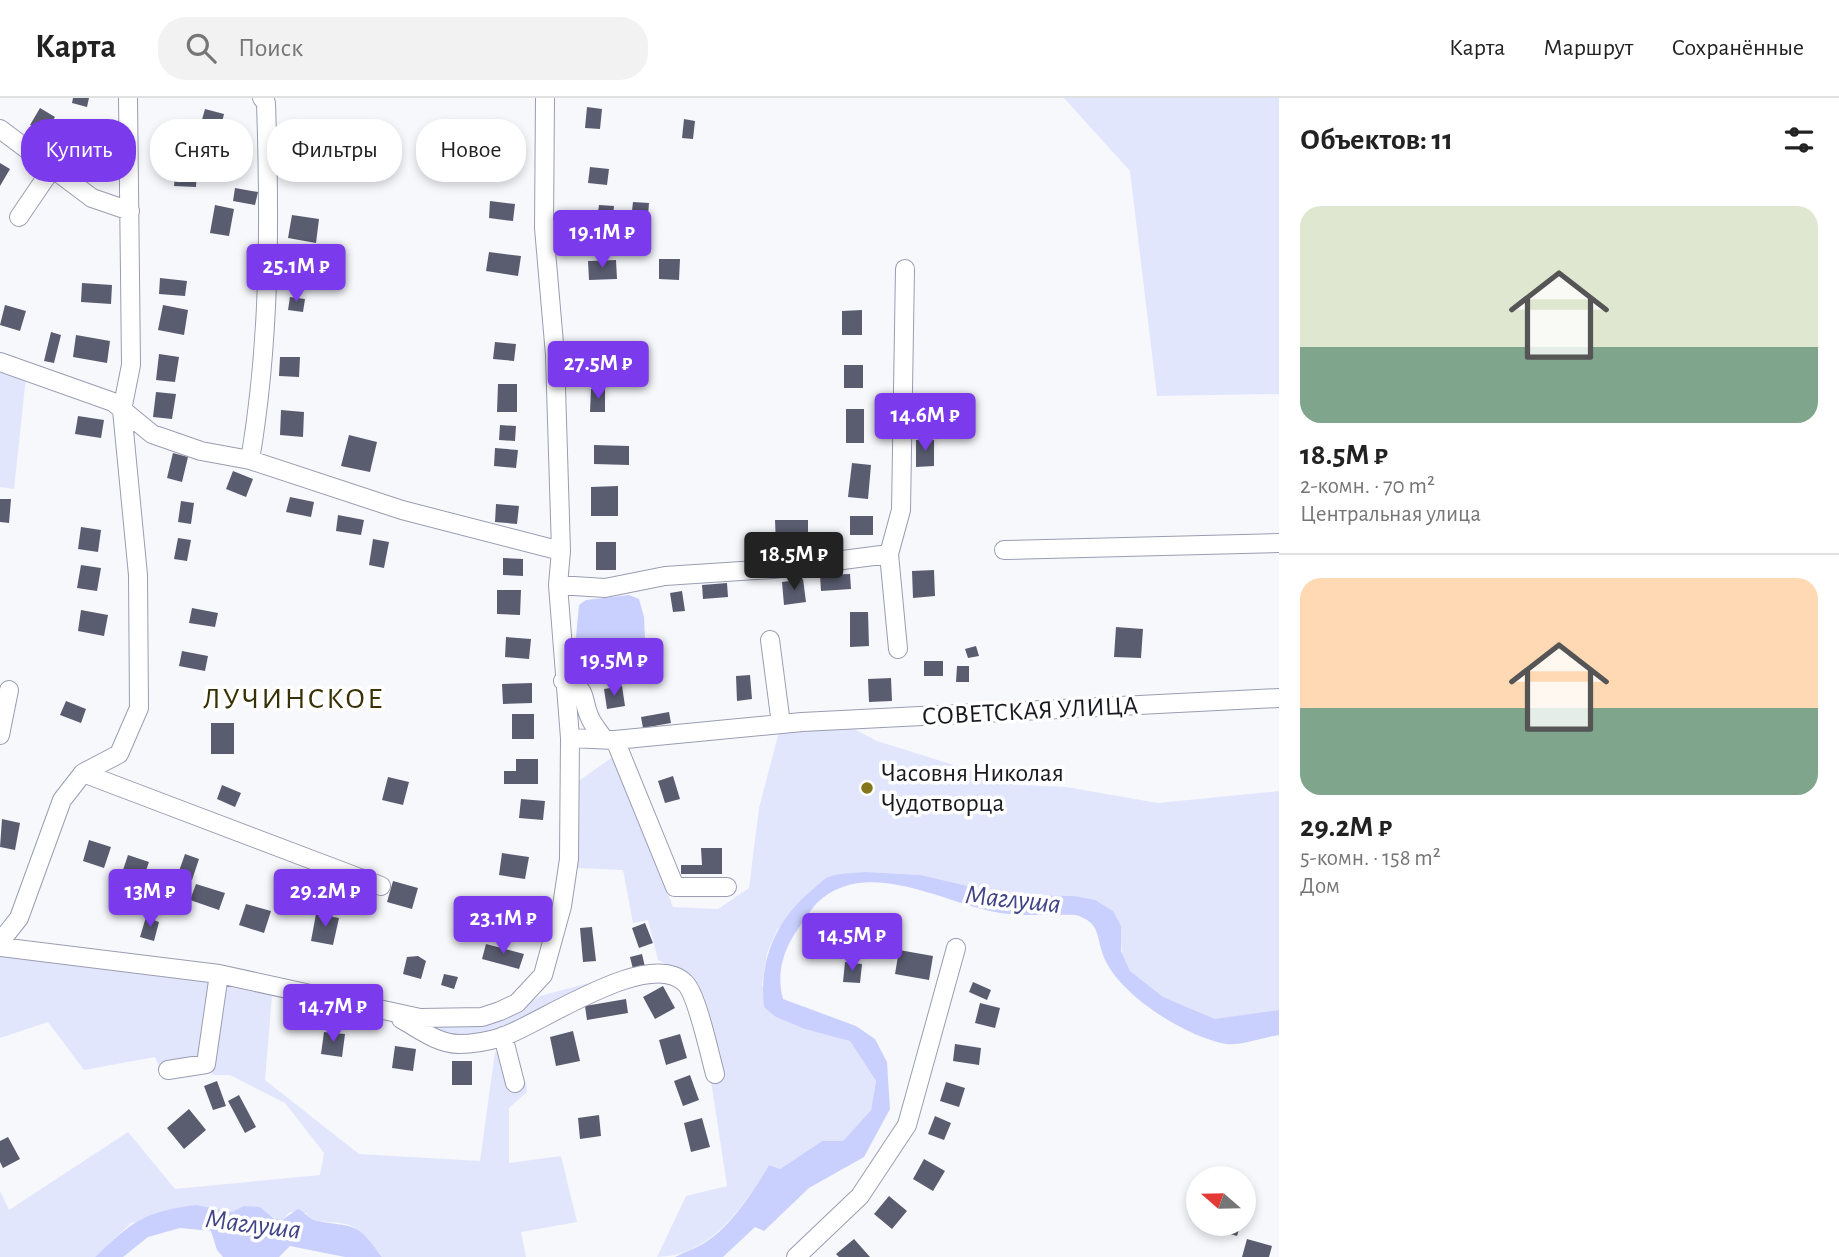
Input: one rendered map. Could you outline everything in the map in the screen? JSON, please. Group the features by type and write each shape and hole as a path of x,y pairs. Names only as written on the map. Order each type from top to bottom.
{"street":[{"path":"128,98 131,365 121,410 138,575 139,708 119,754 83,773 62,800 19,918 0,944 219,974 389,1012 420,1018 453,1020 482,1017 517,1003 543,975 562,906 569,859 570,738 563,681 558,585 561,551 555,355 544,228 545,98"},
{"path":"250,460 264,342 268,160 267,103 262,98"},
{"path":"0,129 21,144"},
{"path":"19,217 43,182"},
{"path":"72,182 92,198 130,211"},
{"path":"544,228 615,237"},
{"path":"898,649 888,554 901,510 905,269"},
{"path":"0,362 113,402 152,434 201,451 250,460 402,510 561,551"},
{"path":"1004,550 1279,543"},
{"path":"558,585 605,588 665,576 773,569 888,554"},
{"path":"770,640 780,724"},
{"path":"563,681 578,685 590,719 610,740 675,887 727,887"},
{"path":"0,735 9,690"},
{"name":"СОВЕТСКАЯ УЛИЦА","path":"570,738 610,740 780,724 1279,698"},
{"path":"83,773 381,886"},
{"path":"796,1257 860,1196 908,1125 956,948"},
{"path":"168,1069 206,1064 219,974"},
{"path":"389,1012 433,1038 457,1044 503,1036 609,987 652,974 674,975 689,987 715,1074"},
{"path":"503,1036 515,1083"}],"shaded area":[{"path":"1064,98 1279,98 1279,394 1157,396 1130,171"},
{"path":"0,369 26,377 14,489 0,487"},
{"path":"837,720 877,741 1018,785 1066,787 1158,803 1279,791 1279,1010 1247,1017 1215,1019 1181,1008 1148,988 1127,967 1122,950 1121,926 1041,894 1006,895 921,875 866,872 828,877 777,930 767,953 762,985 776,1017 850,1041 876,1081 871,1110 843,1141 822,1141 780,1169 769,1165 737,1212 709,1239 676,1255 657,1257 686,1196 727,1186 711,1081 720,1077 675,969 658,960 648,920 633,923 623,870 576,868 577,782 614,756 673,907 718,909 749,888 759,808 781,724"},
{"path":"0,953 210,981 200,1058 158,1064 155,1057 84,1070 48,1022 0,1038"},
{"path":"650,967 516,1029 459,1038 433,1031 432,1026 520,1008 540,996"},
{"path":"226,985 272,996 265,1080 359,1154 480,1161 495,1052 503,1055 506,1082 526,1082 527,1092 509,1108 509,1163 561,1156 577,1222 521,1232 526,1257 382,1257 367,1237 347,1224 313,1221 306,1213 290,1212 282,1220 248,1207 232,1212 131,1223 95,1257 0,1257 0,1191 9,1210 128,1132 175,1189 320,1175 324,1153 285,1103 230,1075 212,1075"}],"water":[{"path":"629,595 639,599 644,617 646,659 603,669 590,664 576,637 579,605 586,600"},
{"name":"Маглуша","path":"866,872 921,875 1006,895 1074,896 1095,900 1113,911 1121,926 1121,951 1130,971 1163,997 1215,1019 1279,1010 1279,1035 1226,1044 1192,1033 1173,1023 1155,1012 1122,984 1103,955 1093,926 1076,915 1005,914 904,886 880,883 858,883 836,889 814,906 788,945 780,980 783,999 856,1026 875,1039 887,1062 890,1109 864,1157 809,1188 764,1231 755,1227 723,1257 675,1257 701,1245 721,1230 748,1198 769,1165 780,1169 822,1141 843,1141 871,1110 876,1081 850,1041 805,1029 776,1017 764,1007 763,990 772,943 798,903 828,877"},
{"name":"Маглуша","path":"196,1205 232,1212 244,1206 260,1207 273,1218 282,1220 298,1209 314,1220 355,1228 367,1237 382,1257 345,1257 290,1246 279,1257 223,1257 217,1250 211,1231 180,1228 148,1237 123,1257 95,1257 140,1220 163,1211"}],"building":[{"path":"73,98 89,98 87,107 72,103"},
{"path":"587,107 602,109 600,129 585,128"},
{"path":"40,108 55,117 54,119 34,119"},
{"path":"205,109 224,114 223,119 202,119"},
{"path":"684,119 695,121 693,139 682,138"},
{"path":"0,163 10,169 0,186"},
{"path":"590,167 609,169 607,185 588,183"},
{"path":"174,182 196,182 196,187 174,186"},
{"path":"235,188 258,192 255,205 233,201"},
{"path":"490,201 515,204 513,221 489,218"},
{"path":"633,202 649,203 647,229 630,228"},
{"path":"215,205 234,209 229,236 210,233"},
{"path":"599,205 614,206 612,227 596,225"},
{"path":"292,215 319,219 316,243 288,238"},
{"path":"587,238 588,250 572,252 571,240"},
{"path":"489,252 521,256 518,276 486,271"},
{"path":"659,259 680,259 679,280 659,279"},
{"path":"616,260 617,279 589,280 588,261"},
{"path":"160,278 187,281 185,296 159,294"},
{"path":"82,283 112,285 111,304 81,302"},
{"path":"290,297 305,299 303,312 288,310"},
{"path":"5,305 26,311 20,331 0,325"},
{"path":"163,305 188,310 184,335 158,330"},
{"path":"862,310 862,335 842,335 842,311"},
{"path":"51,332 61,335 54,363 44,361"},
{"path":"76,335 110,341 107,363 73,357"},
{"path":"495,342 516,344 514,361 493,359"},
{"path":"606,347 607,373 591,373 591,348"},
{"path":"159,354 179,357 175,382 156,380"},
{"path":"280,357 300,357 299,377 279,376"},
{"path":"844,365 863,365 863,388 844,388"},
{"path":"498,384 517,384 517,412 497,412"},
{"path":"591,389 605,389 605,412 590,412"},
{"path":"156,392 176,394 172,419 153,417"},
{"path":"846,409 864,409 864,443 846,443"},
{"path":"281,410 304,412 303,437 280,435"},
{"path":"78,416 104,420 101,438 75,434"},
{"path":"500,425 516,426 515,441 499,440"},
{"path":"349,435 377,442 370,472 341,466"},
{"path":"916,440 934,440 934,466 916,467"},
{"path":"594,445 629,446 629,465 594,464"},
{"path":"495,448 518,450 516,468 494,466"},
{"path":"173,453 188,457 182,482 167,478"},
{"path":"852,463 871,465 868,499 848,497"},
{"path":"233,471 253,479 246,497 226,489"},
{"path":"618,486 618,516 591,516 591,487"},
{"path":"290,497 314,502 311,517 286,512"},
{"path":"0,499 11,499 9,523 0,522"},
{"path":"181,501 194,503 191,524 178,522"},
{"path":"496,504 519,506 517,524 495,522"},
{"path":"338,515 364,520 361,535 336,531"},
{"path":"850,516 873,516 873,535 850,535"},
{"path":"775,520 808,520 808,544 776,545"},
{"path":"81,527 101,530 98,552 78,549"},
{"path":"178,538 191,540 187,561 174,559"},
{"path":"373,539 389,542 384,568 369,565"},
{"path":"596,542 616,542 616,570 596,570"},
{"path":"503,558 523,559 523,576 503,575"},
{"path":"81,565 101,568 97,591 77,588"},
{"path":"934,570 935,596 913,598 912,571"},
{"path":"850,574 851,589 821,591 820,575"},
{"path":"803,579 806,602 784,605 782,582"},
{"path":"727,583 728,597 703,599 702,585"},
{"path":"497,590 521,590 520,615 497,614"},
{"path":"682,591 685,611 673,612 670,593"},
{"path":"192,608 218,613 215,627 189,623"},
{"path":"81,610 108,615 104,636 78,631"},
{"path":"850,612 868,612 869,646 850,647"},
{"path":"1116,627 1143,629 1141,658 1114,657"},
{"path":"506,637 531,639 529,659 505,657"},
{"path":"976,646 979,656 968,658 965,649"},
{"path":"182,651 208,656 205,671 179,666"},
{"path":"924,661 943,661 943,676 924,676"},
{"path":"957,666 969,666 969,682 956,682"},
{"path":"750,675 752,699 737,701 736,676"},
{"path":"891,678 892,701 869,702 868,679"},
{"path":"532,683 532,703 503,704 502,684"},
{"path":"622,686 625,706 607,709 604,689"},
{"path":"66,701 86,709 81,723 60,715"},
{"path":"669,712 671,723 643,728 641,717"},
{"path":"512,714 534,714 534,739 512,739"},
{"path":"211,723 234,723 234,754 211,754"},
{"path":"516,759 538,759 538,784 504,784 504,771 516,771"},
{"path":"673,776 680,799 665,803 658,781"},
{"path":"388,777 409,782 403,805 382,800"},
{"name":"Часовня Николая Чудотворца","path":"862,782 873,783 872,794 862,793"},
{"path":"222,785 241,793 235,807 217,799"},
{"path":"521,799 545,801 543,820 519,818"},
{"path":"2,819 20,823 15,850 0,847"},
{"path":"89,840 111,847 104,868 83,861"},
{"path":"701,848 722,848 722,874 681,874 681,865 702,865"},
{"path":"502,853 529,857 525,879 499,875"},
{"path":"185,854 199,859 192,880 178,874"},
{"path":"128,855 149,862 142,882 121,876"},
{"path":"393,881 418,888 412,909 387,902"},
{"path":"196,884 225,893 219,910 190,900"},
{"path":"246,904 271,911 264,933 239,925"},
{"path":"498,907 526,913 521,932 494,924"},
{"path":"316,914 339,918 333,945 311,941"},
{"path":"146,917 159,922 154,941 140,937"},
{"path":"645,923 653,943 639,948 632,928"},
{"path":"592,927 596,961 583,962 580,928"},
{"path":"880,938 889,941 885,955 876,952"},
{"path":"486,944 524,954 519,969 482,959"},
{"path":"899,950 933,956 929,980 895,974"},
{"path":"642,954 645,967 633,969 630,957"},
{"path":"418,956 426,961 421,979 403,974 407,957"},
{"path":"845,962 862,964 860,983 843,982"},
{"path":"444,974 458,977 454,989 441,985"},
{"path":"973,982 991,990 987,1000 969,992"},
{"path":"663,986 675,1008 655,1019 643,997"},
{"path":"626,999 628,1013 587,1020 585,1006"},
{"path":"980,1003 1000,1008 995,1028 975,1023"},
{"path":"573,1031 580,1061 556,1066 550,1037"},
{"path":"324,1032 345,1034 342,1057 321,1054"},
{"path":"680,1034 687,1058 666,1065 659,1040"},
{"path":"955,1044 981,1048 979,1065 953,1061"},
{"path":"395,1046 416,1049 413,1071 392,1068"},
{"path":"452,1061 472,1061 472,1085 452,1085"},
{"path":"690,1075 699,1100 683,1106 674,1081"},
{"path":"217,1081 226,1106 213,1110 204,1086"},
{"path":"946,1082 965,1088 959,1107 940,1101"},
{"path":"239,1095 256,1127 245,1133 228,1101"},
{"path":"189,1109 206,1130 184,1149 167,1128"},
{"path":"599,1115 601,1136 580,1139 578,1118"},
{"path":"935,1116 951,1123 944,1140 928,1134"},
{"path":"702,1118 710,1147 691,1152 684,1123"},
{"path":"8,1137 20,1159 3,1168 0,1162 0,1141"},
{"path":"924,1159 945,1171 933,1191 913,1179"},
{"path":"889,1196 907,1211 892,1229 874,1214"},
{"path":"854,1239 870,1257 839,1257 836,1254"},
{"path":"1247,1239 1272,1246 1269,1257 1242,1257"}],"place":[{"name":"Часовня Николая Чудотворца","path":"867,788"}],"district":[{"name":"ЛУЧИНСКОЕ","path":"294,699"}]}
